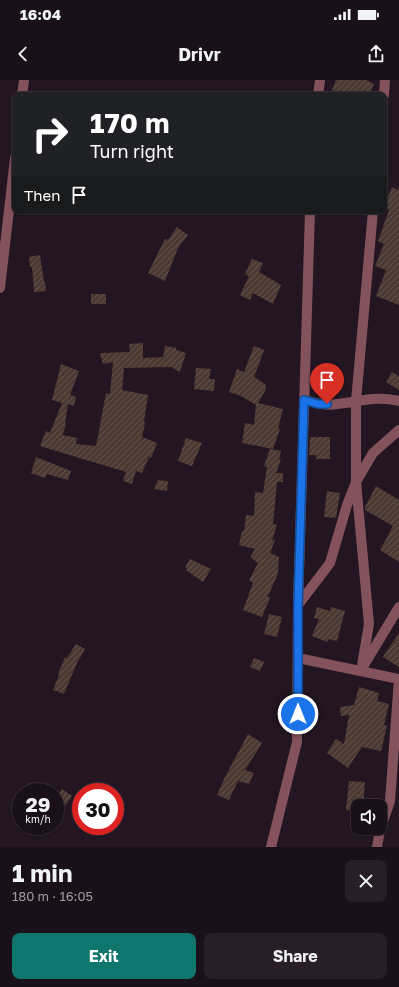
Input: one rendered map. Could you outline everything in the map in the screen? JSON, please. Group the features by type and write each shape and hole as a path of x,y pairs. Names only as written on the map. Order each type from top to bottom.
{"street":[{"path":"22,92 24,80"},
{"path":"318,92 320,80"},
{"path":"384,92 385,80"},
{"path":"0,288 12,184"},
{"path":"271,847 297,742 298,605 310,214"},
{"path":"361,671 369,624 356,482 356,401 373,214"},
{"path":"304,400 318,404 336,405 376,398 399,401"},
{"path":"298,605 330,563 347,505 356,482 373,453 399,430"},
{"path":"361,671 399,607"},
{"path":"298,658 399,679 390,801 380,830 378,847"},
{"path":"390,801 399,792"}],"building":[{"path":"336,80 366,80 374,84 370,92 336,92 332,90"},
{"path":"392,187 397,190 399,187 399,305 376,296 386,270 375,266 384,244 378,241 389,210 387,209 387,200"},
{"path":"177,227 188,235 178,248 165,281 148,273 165,239 168,240"},
{"path":"40,255 46,291 34,292 32,267 30,267 29,257"},
{"path":"252,259 263,263 259,272 281,285 273,304 253,293 250,300 240,295 249,276 245,274"},
{"path":"91,294 106,294 106,304 91,304"},
{"path":"143,343 143,358 163,357 165,346 176,348 176,350 186,353 180,372 171,367 124,368 122,390 148,395 142,437 157,443 151,458 149,457 142,473 136,471 132,484 123,481 126,472 40,446 46,431 50,433 62,403 52,400 61,364 79,371 70,395 76,397 74,406 68,404 66,425 62,435 77,438 76,444 96,446 106,393 110,394 113,362 103,364 100,353 130,352 129,344"},
{"path":"254,346 264,350 254,377 266,385 266,389 258,403 283,409 278,428 280,429 273,449 242,443 245,423 254,425 256,405 241,396 229,392 237,369 244,372"},
{"path":"196,368 211,369 209,379 215,379 214,391 194,389"},
{"path":"392,372 399,376 399,390 386,382"},
{"path":"310,437 330,437 330,459 316,459 316,455 309,455"},
{"path":"186,438 202,443 192,466 178,461"},
{"path":"270,449 281,451 279,460 281,460 276,473 283,473 283,482 277,482 273,524 277,525 272,540 275,540 270,553 279,557 278,573 267,596 270,598 262,617 243,610 253,583 249,580 258,563 250,557 255,549 239,545 242,531 244,531 246,515 254,516 255,492 263,493 267,467 264,466"},
{"path":"36,457 71,471 68,480 47,474 45,478 31,473"},
{"path":"158,480 168,481 167,491 154,489"},
{"path":"376,486 399,500 399,562 380,550 393,526 365,510 365,507"},
{"path":"327,491 340,493 336,518 324,517"},
{"path":"190,559 211,569 203,582 186,570 187,568 185,567"},
{"path":"317,607 330,611 331,607 345,611 337,641 328,639 327,642 312,636 319,619 314,618"},
{"path":"269,614 282,617 277,637 264,634"},
{"path":"399,633 399,667 383,657"},
{"path":"76,644 85,649 77,663 64,694 53,690 65,657 67,658"},
{"path":"254,658 264,662 260,671 250,667"},
{"path":"359,687 379,693 377,701 389,704 384,725 387,726 381,751 362,747 348,768 327,753 336,739 344,744 349,715 341,716 340,707 354,705"},
{"path":"248,734 262,743 245,770 254,773 249,784 238,781 229,800 217,795"},
{"path":"349,781 365,782 364,799 351,799 351,810 346,810"},
{"path":"64,790 72,796 65,806 64,805"}],"route":[{"path":"298,714 298,605 304,400 318,404 327,404"}]}
